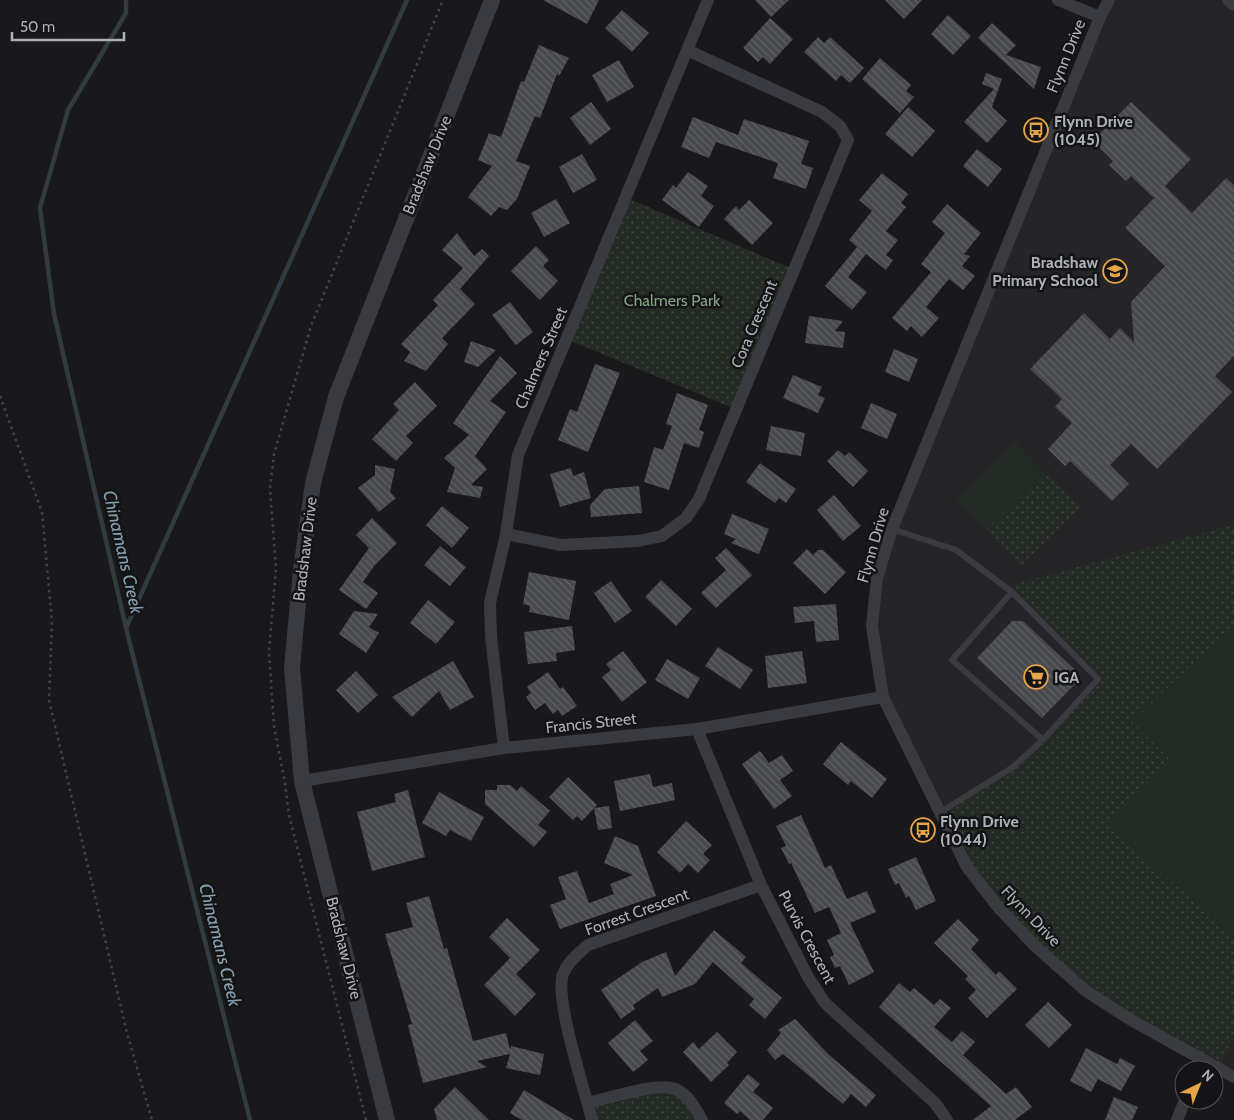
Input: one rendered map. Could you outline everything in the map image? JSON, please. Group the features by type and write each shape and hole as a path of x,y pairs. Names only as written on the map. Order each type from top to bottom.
{"street":[{"name":"Bradshaw Drive","path":"387,1120 302,781 292,668 313,483 336,397 492,0"},
{"name":"Chalmers Street","path":"504,748 491,636 490,603 506,534 518,455 708,0"},
{"path":"1058,0 1100,17"},
{"name":"Flynn Drive","path":"1109,0 1100,17 892,529 877,578 872,626 883,697 967,867 998,907 1036,947 1086,991 1192,1060"},
{"path":"1228,0 1234,5"},
{"name":"Cora Crescent","path":"506,534 561,545 638,541 662,536 686,518 699,499 848,140 840,126 822,112 687,50"},
{"name":"Francis Street","path":"302,781 504,748 697,729 883,697"},
{"name":"Purvis Crescent","path":"697,729 761,885 808,977 825,1003 936,1103 947,1120"},
{"name":"Forrest Crescent","path":"592,1120 562,1003 562,975 572,958 588,945 761,885"},
{"path":"588,1102 654,1088 672,1088 690,1100 702,1120"}],"lane":[{"path":"892,529 956,550 1012,592 1098,679 1043,740 1013,767 939,813"},
{"path":"1012,592 952,660 1043,740"}],"path":[{"path":"366,1120 289,815 274,726 269,652 276,568 270,489 274,454 311,326 443,0"},
{"path":"0,396 42,512 52,621 49,700 127,1033 152,1120"}],"shaded area":[{"name":"Bradshaw Primary School","path":"1109,0 1228,0 1234,5 1234,524 1018,584 1098,679 1013,767 939,813 883,697 872,626 877,578"},
{"path":"1234,1036 1234,1077 1224,1072 1223,1060"}],"green space":[{"name":"Chalmers Park","path":"625,197 795,270 735,409 566,339"},
{"path":"1015,441 1045,472 986,529 956,499"},
{"path":"1045,472 1081,507 1021,566 986,529"},
{"path":"1234,524 1234,1036 1223,1060 1204,1060 1086,991 998,907 939,813 1013,767 1098,679 1012,592 1018,583"},
{"path":"1234,624 1234,938 1106,822 1169,758 1132,722"},
{"path":"672,1088 702,1120 592,1120 588,1103"}],"building":[{"path":"543,0 599,0 587,24"},
{"path":"755,0 789,0 771,17"},
{"path":"885,0 922,0 904,19"},
{"path":"622,10 649,33 632,52 605,28"},
{"path":"948,15 971,36 953,55 931,34"},
{"path":"770,18 793,39 770,64 763,57 758,62 743,48"},
{"path":"992,23 1016,45 1006,55 1041,67 1034,89 978,38"},
{"path":"818,37 824,43 830,37 864,68 850,83 841,75 836,81 804,52"},
{"path":"539,45 569,58 559,76 557,74 540,118 535,116 516,161 530,166 517,199 507,210 499,207 491,216 468,197 492,166 478,160 489,133 501,137 521,81 524,82"},
{"path":"880,58 911,85 906,91 914,97 900,113 862,79"},
{"path":"619,60 634,87 607,102 592,75"},
{"path":"986,73 1002,79 992,107 1007,121 987,143 964,122 994,89 982,84"},
{"path":"591,102 611,129 590,145 570,118"},
{"name":"Bradshaw Primary School","path":"1131,102 1191,159 1165,186 1192,213 1226,178 1234,185 1234,356 1215,376 1232,392 1157,469 1131,444 1110,465 1129,484 1112,501 1070,461 1065,466 1048,449 1072,423 1055,407 1062,399 1030,369 1084,313 1110,339 1120,328 1134,342 1131,302 1165,266 1125,228 1154,198 1131,176 1126,181 1109,165 1113,161 1093,141"},
{"path":"908,107 935,131 912,157 885,134"},
{"path":"693,117 738,135 744,119 809,141 801,164 813,168 806,189 773,178 778,163 716,142 709,158 681,147"},
{"path":"977,149 1002,169 988,187 963,166"},
{"path":"582,154 597,180 573,193 559,167"},
{"path":"688,172 708,186 701,196 714,206 699,227 662,200 673,185 676,188"},
{"path":"882,173 908,194 901,203 906,207 886,231 898,240 886,255 893,260 886,270 866,254 848,277 867,292 852,310 825,286 857,247 849,240 872,211 859,200"},
{"path":"556,199 570,223 544,237 531,213"},
{"path":"749,200 773,223 752,245 724,219 736,206 739,210"},
{"path":"947,204 981,233 964,254 970,256 962,266 975,276 963,290 949,279 926,307 939,318 922,337 911,326 907,331 892,318 931,272 921,264 945,233 932,222"},
{"path":"457,233 474,256 482,249 489,256 460,289 475,304 442,338 448,344 426,371 404,361 410,352 401,344 438,305 433,300 463,268 442,250"},
{"path":"536,246 549,260 543,266 558,281 540,300 511,271"},
{"path":"510,302 533,332 516,345 492,315"},
{"path":"809,316 843,321 835,331 845,332 843,348 805,343"},
{"path":"471,341 496,350 478,367 464,362"},
{"path":"894,349 918,359 909,382 885,372"},
{"path":"500,356 517,373 490,401 506,412 475,456 487,469 471,485 483,487 480,498 447,492 455,468 444,458 469,435 453,423"},
{"path":"595,364 620,373 588,452 558,440 570,409 577,412"},
{"path":"793,375 822,387 818,395 825,398 818,413 783,398"},
{"path":"415,382 437,406 406,436 413,443 396,461 372,439 399,410 393,404"},
{"path":"677,393 708,405 699,430 704,432 699,448 684,443 669,490 644,482 654,447 663,450 672,426 666,424"},
{"path":"871,403 897,414 887,439 861,428"},
{"path":"771,426 805,433 801,456 766,450"},
{"path":"838,450 845,456 849,452 868,471 853,487 827,461"},
{"path":"760,463 796,489 786,503 779,498 775,503 746,482"},
{"path":"375,465 395,469 390,492 396,498 379,512 358,488 375,475"},
{"path":"571,468 573,476 584,472 591,498 560,507 550,474"},
{"path":"639,486 642,513 591,517 590,505 605,489"},
{"path":"834,495 861,526 843,541 817,510"},
{"path":"442,506 469,528 452,548 426,525"},
{"path":"732,514 769,529 759,554 731,543 736,539 724,534"},
{"path":"372,518 397,543 374,566 363,582 378,593 366,609 339,590 369,548 356,535"},
{"path":"440,546 466,567 450,586 424,565"},
{"path":"726,548 752,575 716,608 701,593 726,570 715,558"},
{"path":"807,549 813,555 818,550 823,550 846,572 825,594 793,563"},
{"path":"529,572 576,581 569,620 529,612 530,606 523,604"},
{"path":"661,580 692,609 676,626 645,597"},
{"path":"611,581 632,611 615,623 594,593"},
{"path":"428,600 455,622 436,644 410,623"},
{"path":"836,604 839,640 816,642 814,621 795,623 793,607"},
{"path":"354,611 378,614 369,627 379,633 366,653 339,634"},
{"name":"IGA","path":"1012,621 1023,621 1074,669 1075,684 1042,718 977,658"},
{"path":"572,626 575,650 556,653 557,661 528,664 524,632"},
{"path":"718,647 753,670 740,689 705,666"},
{"path":"623,651 647,682 622,702 602,677 611,670 606,664"},
{"path":"802,651 807,683 768,688 765,656"},
{"path":"667,659 700,678 688,699 655,680"},
{"path":"453,661 474,697 450,710 439,691 412,717 392,697"},
{"path":"356,671 378,695 358,713 336,690"},
{"path":"548,672 560,689 563,687 577,706 562,716 558,710 553,714 545,703 535,710 526,697 531,693 527,687"},
{"path":"841,742 887,779 872,798 851,781 848,785 823,764"},
{"path":"760,751 769,763 782,755 793,771 780,780 792,796 774,809 742,764"},
{"path":"650,774 653,787 672,783 675,800 620,811 614,781"},
{"path":"568,777 597,805 582,821 577,816 573,820 549,797"},
{"path":"497,785 510,785 517,791 521,786 550,811 538,825 547,832 534,847 485,804 485,790 497,790"},
{"path":"408,790 425,857 372,871 357,812 396,802 394,794"},
{"path":"439,792 484,817 471,841 450,830 446,836 422,823"},
{"path":"609,806 612,828 598,830 594,808"},
{"path":"801,815 825,868 831,865 847,899 867,891 876,912 850,923 874,972 849,985 840,966 835,968 830,957 834,955 827,940 841,933 829,907 815,913 791,863 789,864 781,848 786,846 776,826"},
{"path":"686,821 712,845 703,854 710,860 698,873 688,864 680,873 657,852"},
{"path":"615,836 638,846 656,896 560,929 550,905 566,899 558,877 577,871 589,903 614,894 610,884 633,875 604,863"},
{"path":"916,857 936,901 916,910 909,896 906,898 899,883 895,885 888,869"},
{"path":"429,896 444,949 447,948 473,1041 506,1033 510,1050 511,1046 544,1054 540,1075 506,1068 510,1054 477,1061 487,1067 423,1083 408,1025 412,1024 385,934 413,927 406,903"},
{"path":"507,918 540,950 516,974 536,994 515,1016 484,985 510,958 489,937"},
{"path":"958,919 979,940 971,949 996,975 999,971 1017,989 987,1018 968,998 976,990 965,979 968,976 934,943"},
{"path":"714,930 746,957 741,963 782,998 765,1019 749,1005 754,999 713,962 695,984 662,997 658,988 633,1005 635,1009 621,1019 601,990 642,962 666,952 675,976"},
{"path":"899,983 910,992 914,988 934,1005 940,999 951,1008 934,1027 952,1042 962,1031 975,1042 963,1055 1006,1094 1016,1087 1032,1107 1015,1120 973,1120 991,1106 879,1007"},
{"path":"1048,1002 1072,1025 1049,1048 1025,1025"},
{"path":"795,1019 828,1054 876,1095 866,1107 851,1094 843,1104 783,1054 775,1060 767,1050 781,1033 778,1030"},
{"path":"635,1020 653,1041 640,1051 648,1060 633,1072 608,1043"},
{"path":"717,1032 737,1052 727,1063 729,1065 711,1082 683,1052 693,1042 699,1049"},
{"path":"1086,1048 1117,1064 1120,1058 1135,1066 1121,1091 1098,1079 1091,1092 1070,1081"},
{"path":"748,1074 760,1084 753,1092 773,1108 763,1120 750,1120 740,1111 737,1114 724,1103"},
{"path":"455,1087 489,1120 437,1120 434,1109"},
{"path":"524,1090 574,1120 522,1120 510,1113"},
{"path":"1114,1097 1138,1107 1132,1120 1105,1120"}],"waterway":[{"name":"Chinamans Creek","path":"126,0 126,13 68,110 40,208 54,314 126,628 250,1120"},
{"path":"126,628 407,0"}],"place":[{"name":"Flynn Drive (1045)","path":"1036,130"},
{"name":"Bradshaw Primary School","path":"1115,271"},
{"name":"IGA","path":"1036,677"},
{"name":"Flynn Drive (1044)","path":"923,830"}]}
